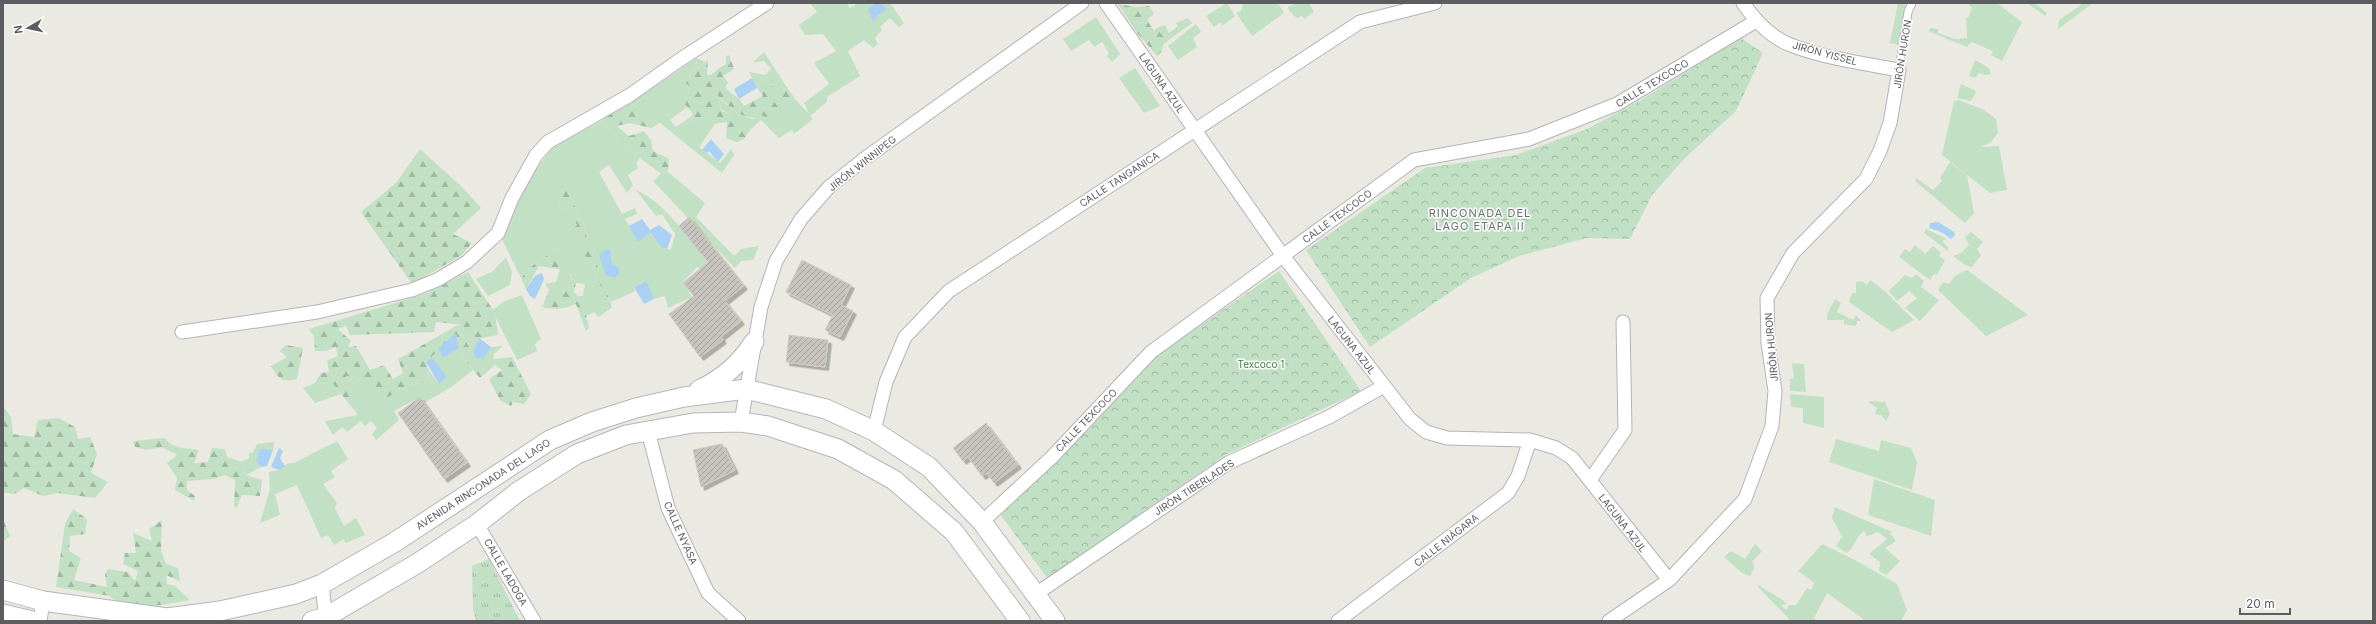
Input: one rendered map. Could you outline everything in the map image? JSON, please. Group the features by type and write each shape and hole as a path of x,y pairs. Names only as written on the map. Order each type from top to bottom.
{"street":[{"path":"182,332 317,312 412,290 437,280 467,262 498,234 512,198 536,155 548,142 630,95 678,60 767,3"},
{"name":"JIRÓN WINNIPEG","path":"741,422 761,307 776,261 801,219 829,187 864,159 1066,8 1082,3"},
{"name":"LAGUNA AZUL","path":"1106,3 1283,256 1410,419 1426,432 1447,438 1530,440 1556,448 1572,458 1669,580"},
{"name":"CALLE TANGANICA","path":"874,430 886,382 905,337 949,291 1360,22 1435,3"},
{"name":"JIRÓN YISSEL","path":"1743,3 1756,21 1787,43 1839,59 1899,70"},
{"name":"CALLE TEXCOCO","path":"982,522 1052,457 1151,352 1414,160 1529,139 1618,104 1756,21"},
{"name":"JIRÓN HURON","path":"1610,621 1669,580 1745,499 1772,426 1775,391 1768,343 1767,298 1793,253 1866,179 1880,151 1890,123 1899,70"},
{"path":"1590,480 1625,430 1623,322"},
{"path":"684,397 726,376 745,356 754,342"},
{"name":"JIRÒN TIBERLADES","path":"1036,594 1228,463 1329,417 1384,386"},
{"name":"AVENIDA RINCONADA DEL LAGO","path":"3,590 43,601 135,618 221,616 289,596 322,584 395,542 550,440 592,422 636,408 684,397 746,389 826,409 874,430 929,467 982,522 1036,594 1054,621"},
{"path":"322,620 418,563 477,524 519,491 577,454 626,435 693,423 741,422 768,426 838,449 894,480 954,532 1013,618"},
{"name":"CALLE NYASA","path":"648,431 668,508 708,593 739,621"},
{"name":"CALLE NIÁGARA","path":"1338,621 1508,493 1518,476 1530,440"},
{"name":"CALLE LADOGA","path":"477,524 534,621"},
{"path":"322,584 322,620"},
{"path":"40,621 43,601"},
{"path":"3,614 32,621"}],"lane":[{"name":"JIRÓN HURON","path":"1899,70 1908,12 1912,3"}],"green space":[{"path":"810,3 847,3 850,8 858,3 890,3 904,23 899,27 890,18 880,27 882,30 875,38 878,44 873,48 864,40 848,51 860,76 827,97 827,102 810,116 813,119 794,134 792,130 779,138 761,120 750,130 747,125 739,125 734,118 720,106 714,105 713,91 736,112 754,119 758,114 769,118 772,110 778,107 772,99 774,95 796,100 809,114 804,103 829,84 814,63 836,51 823,34 805,35 799,25 817,12"},
{"path":"1227,3 1235,16 1222,26 1221,22 1214,27 1206,16"},
{"path":"1243,3 1278,3 1284,13 1252,36 1236,13 1241,11"},
{"path":"1296,3 1309,3 1314,12 1304,19 1302,16 1297,18 1289,11 1288,7"},
{"path":"1898,3 1906,3 1898,45 1890,43"},
{"path":"1972,3 1997,3 2022,22 2002,61 1991,55 1993,51 1971,42 1967,47 1928,31 1931,28 1938,29 1938,33 1955,39 1967,38 1966,18 1968,18 1972,8 1969,5"},
{"path":"2027,3 2035,3 2047,13 2045,16"},
{"path":"2080,3 2093,3 2058,29 2059,20 2081,5"},
{"path":"1118,4 1136,7 1149,6 1154,14 1147,20 1154,31 1157,28 1163,36 1166,33 1170,39 1163,45 1162,51 1157,56 1138,34"},
{"path":"1096,17 1120,54 1112,62 1107,56 1109,53 1102,42 1094,47 1089,40 1071,51 1063,39"},
{"path":"1188,18 1192,23 1170,39 1166,34 1163,36 1157,28 1165,25 1169,33 1178,26 1176,23"},
{"path":"1196,24 1201,32 1193,38 1197,47 1178,60 1168,46"},
{"path":"1741,38 1763,53 1736,111 1685,158 1652,195 1630,239 1586,238 1519,256 1471,278 1370,347 1306,250 1425,168 1516,155 1587,129 1641,100"},
{"path":"764,52 788,89 774,87 764,79 757,88 749,72 765,75 771,69 764,61 753,62"},
{"path":"729,55 734,69 723,76 728,82 725,88 739,99 744,106 763,96 757,88 764,79 774,87 788,89 796,100 774,95 779,107 769,118 758,118 749,117 737,112 713,91 722,111 747,125 750,130 744,139 737,142 726,138 727,122 715,124 708,113 693,123 692,113 683,102 682,80 708,60 707,75 711,75 726,64 726,56"},
{"path":"697,58 705,62 682,80 692,88 683,102 687,107 670,120 676,127 692,116 693,123 708,113 715,124 699,147 720,163 731,149 734,155 722,173 660,123 630,103"},
{"path":"1975,60 1989,68 1991,74 1986,75 1979,73 1975,78 1969,76"},
{"path":"1135,68 1160,106 1144,113 1119,78"},
{"path":"1961,84 1976,91 1971,101 1957,98"},
{"path":"1959,100 1984,110 1996,119 1998,133 1991,142 1981,147 1999,146 2007,190 1990,193 1942,155 1954,101"},
{"path":"624,103 630,103 660,123 651,128 630,123 617,126 629,136 644,131 651,140 653,151 669,159 668,172 637,151 624,145 601,121"},
{"path":"601,121 624,145 637,151 668,172 705,203 696,217 734,256 741,249 759,246 753,260 741,261 735,268 653,181 661,174 640,158 636,163 638,168 628,175 633,185 627,193 609,165 599,172 622,214 635,208 637,214 625,219 638,242 651,233 661,247 671,250 675,234 662,214 656,216 636,190 646,195 667,212 710,265 703,269 697,267 683,282 692,297 668,308 665,296 654,299 645,281 634,287 635,291 611,302 597,265 594,248 588,243 584,224 562,180 564,193 559,198 560,207 568,211 577,225 568,231 572,239 582,236 579,248 597,277 608,310 599,317 594,312 586,316 583,301 577,296 583,296 585,284 576,283 570,273 564,290 557,292 555,287 549,290 545,284 556,282 560,269 564,270 571,263 564,260 562,251 556,249 529,268 521,278 501,237 530,178 555,146"},
{"path":"420,149 462,187 481,208 453,234 472,243 462,255 412,284 361,212 396,183"},
{"path":"1950,162 1967,175 1974,213 1965,223 1915,181 1916,178 1933,190 1942,181 1940,178"},
{"path":"561,178 584,224 588,242 594,248 612,308 608,310 597,277 579,248 582,236 572,240 568,231 577,225 568,211 560,207 559,198 564,193"},
{"path":"1926,229 1947,239 1942,241 1948,247 1948,251 1924,233"},
{"path":"1971,232 1983,242 1977,249 1981,255 1972,267 1967,266 1953,256 1961,253 1969,245 1965,237"},
{"path":"1915,245 1925,254 1933,246 1941,253 1939,256 1945,260 1937,275 1934,274 1930,280 1899,257 1905,249 1910,252"},
{"path":"556,249 562,251 572,263 564,270 539,266 526,289 521,278 529,268"},
{"path":"506,257 512,272 510,285 488,296 476,279 493,271"},
{"path":"1967,270 2028,315 1986,336 1938,290 1943,282 1949,284 1956,275"},
{"name":"Texcoco 1","path":"1279,271 1361,391 1225,455 1048,579 1000,514 1090,428 1131,380 1162,352"},
{"path":"468,272 495,313 498,335 476,339 464,333 463,325 436,322 434,332 350,335 346,326 338,329 351,341 348,347 356,346 370,370 384,365 393,379 403,373 398,359 456,326 486,373 480,378 461,355 456,334 426,362 428,369 427,382 409,385 387,398 368,381 346,376 355,385 348,394 358,415 333,384 315,383 321,373 329,372 327,360 338,356 336,347 326,351 315,351 314,337 309,329 428,293"},
{"path":"569,273 576,283 574,292 583,301 589,328 586,331 576,304 559,308 542,307 549,290"},
{"path":"1916,274 1924,281 1921,287 1939,300 1920,321 1905,308 1917,298 1909,291 1897,301 1889,291 1905,275 1912,278"},
{"path":"1870,280 1914,320 1892,332 1849,302 1852,293 1856,293 1856,282 1862,281 1867,285"},
{"path":"522,295 541,339 535,344 537,351 517,360 492,310 505,301"},
{"path":"1835,299 1841,303 1837,312 1853,320 1856,315 1861,321 1857,321 1856,326 1844,324 1844,320 1827,320 1828,312"},
{"path":"463,325 464,333 476,339 479,338 473,352 456,326"},
{"path":"286,345 303,348 297,379 281,379 271,366 287,357 280,351"},
{"path":"503,346 493,355 495,365 486,373 477,359 484,358 491,347"},
{"path":"459,348 461,355 473,370 453,386 424,403 420,397 394,411 399,420 376,440 372,434 377,428 371,421 365,426 361,421 347,432 342,427 333,435 325,421 358,415 348,394 355,385 346,376 368,381 387,398 409,385 427,382 428,369 439,384 447,377 432,357 438,349 443,358"},
{"path":"512,357 531,394 524,404 513,402 511,406 500,400 489,379 502,370 495,365 494,359"},
{"path":"1792,363 1804,364 1806,392 1790,391 1790,379 1794,378"},
{"path":"315,383 333,384 341,394 315,403 303,388"},
{"path":"1790,394 1824,397 1824,428 1803,423 1803,408 1791,407"},
{"path":"1869,401 1885,402 1890,414 1886,421 1881,415 1875,414 1877,408 1869,403"},
{"path":"3,406 11,417 13,434 34,437 38,420 58,418 75,427 78,439 90,437 97,454 91,473 108,482 95,498 58,493 43,496 24,488 14,494 3,492"},
{"path":"165,438 168,442 176,446 199,450 194,463 208,462 212,448 225,449 227,457 242,462 246,475 262,480 260,496 242,495 236,509 234,505 235,480 225,475 214,479 187,481 187,490 195,496 194,501 175,490 177,478 167,463 177,455 162,447 147,450 135,447 133,441"},
{"path":"1836,439 1879,451 1881,440 1911,448 1917,462 1912,490 1829,462"},
{"path":"337,441 348,459 331,471 335,477 323,484 337,503 335,508 344,526 356,518 365,535 345,543 344,539 334,545 328,535 321,538 297,485 275,494 280,515 260,523 270,489 269,472 279,470 288,463 294,463"},
{"path":"274,442 273,450 260,450 256,461 261,467 246,475 242,462 249,458 249,452 253,453 257,444"},
{"path":"1874,479 1935,500 1931,536 1868,515"},
{"path":"1835,507 1892,532 1890,533 1896,541 1885,548 1900,561 1886,575 1879,571 1880,562 1869,554 1887,539 1878,532 1867,536 1864,531 1861,533 1847,553 1836,546 1842,537 1832,518"},
{"path":"73,509 87,519 85,534 70,536 69,551 81,558 74,580 107,587 105,574 108,569 128,572 135,581 138,571 123,564 125,553 136,553 133,533 152,541 149,529 162,520 161,550 166,564 178,568 180,581 166,575 167,584 175,586 190,600 148,606 126,605 117,602 110,596 56,587 65,524"},
{"path":"3,519 10,536 3,542"},
{"path":"1755,544 1762,551 1752,562 1755,566 1750,576 1742,573 1724,557 1731,551 1745,559"},
{"path":"1822,544 1855,560 1897,584 1907,610 1901,621 1866,621 1827,593 1814,618 1817,621 1791,621 1758,587 1759,585 1784,601 1787,604 1781,605 1786,610 1789,605 1796,605 1807,588 1811,590 1814,583 1798,571"},
{"path":"489,559 520,621 476,621 473,609 472,566"}],"water":[{"path":"876,3 882,4 886,9 877,16 874,22 867,10"},
{"path":"752,78 757,88 739,99 734,89"},
{"path":"711,139 724,154 718,162 709,151 707,153 702,150"},
{"path":"642,219 650,230 659,225 672,235 667,249 661,247 651,233 638,242 629,226"},
{"path":"1938,222 1954,232 1955,235 1951,239 1941,232 1929,228 1930,223"},
{"path":"610,249 612,264 619,268 619,274 614,278 606,275 599,255 605,250"},
{"path":"542,273 544,279 535,299 530,296 526,289 535,276"},
{"path":"646,281 654,299 644,304 634,287"},
{"path":"456,333 459,348 443,358 438,349"},
{"path":"479,338 491,347 484,358 477,359 473,352"},
{"path":"432,357 447,377 439,384 426,362"},
{"path":"279,448 283,451 280,458 285,466 279,470 271,467"},
{"path":"260,449 273,450 267,466 261,467 256,461"}],"building":[{"path":"689,217 744,286 725,301 741,321 721,337 723,340 700,357 669,314 694,296 683,283 708,262 679,226"},
{"path":"802,260 851,285 841,305 853,311 840,337 825,330 833,315 786,292"},
{"path":"789,335 828,340 825,367 786,362"},
{"path":"420,397 467,463 444,479 398,413"},
{"path":"986,423 1018,465 994,483 987,473 982,476 968,457 963,461 953,448"},
{"path":"722,444 735,470 701,487 693,450"}],"district":[{"name":"RINCONADA DEL LAGO ETAPA II","path":"1480,219"}]}
